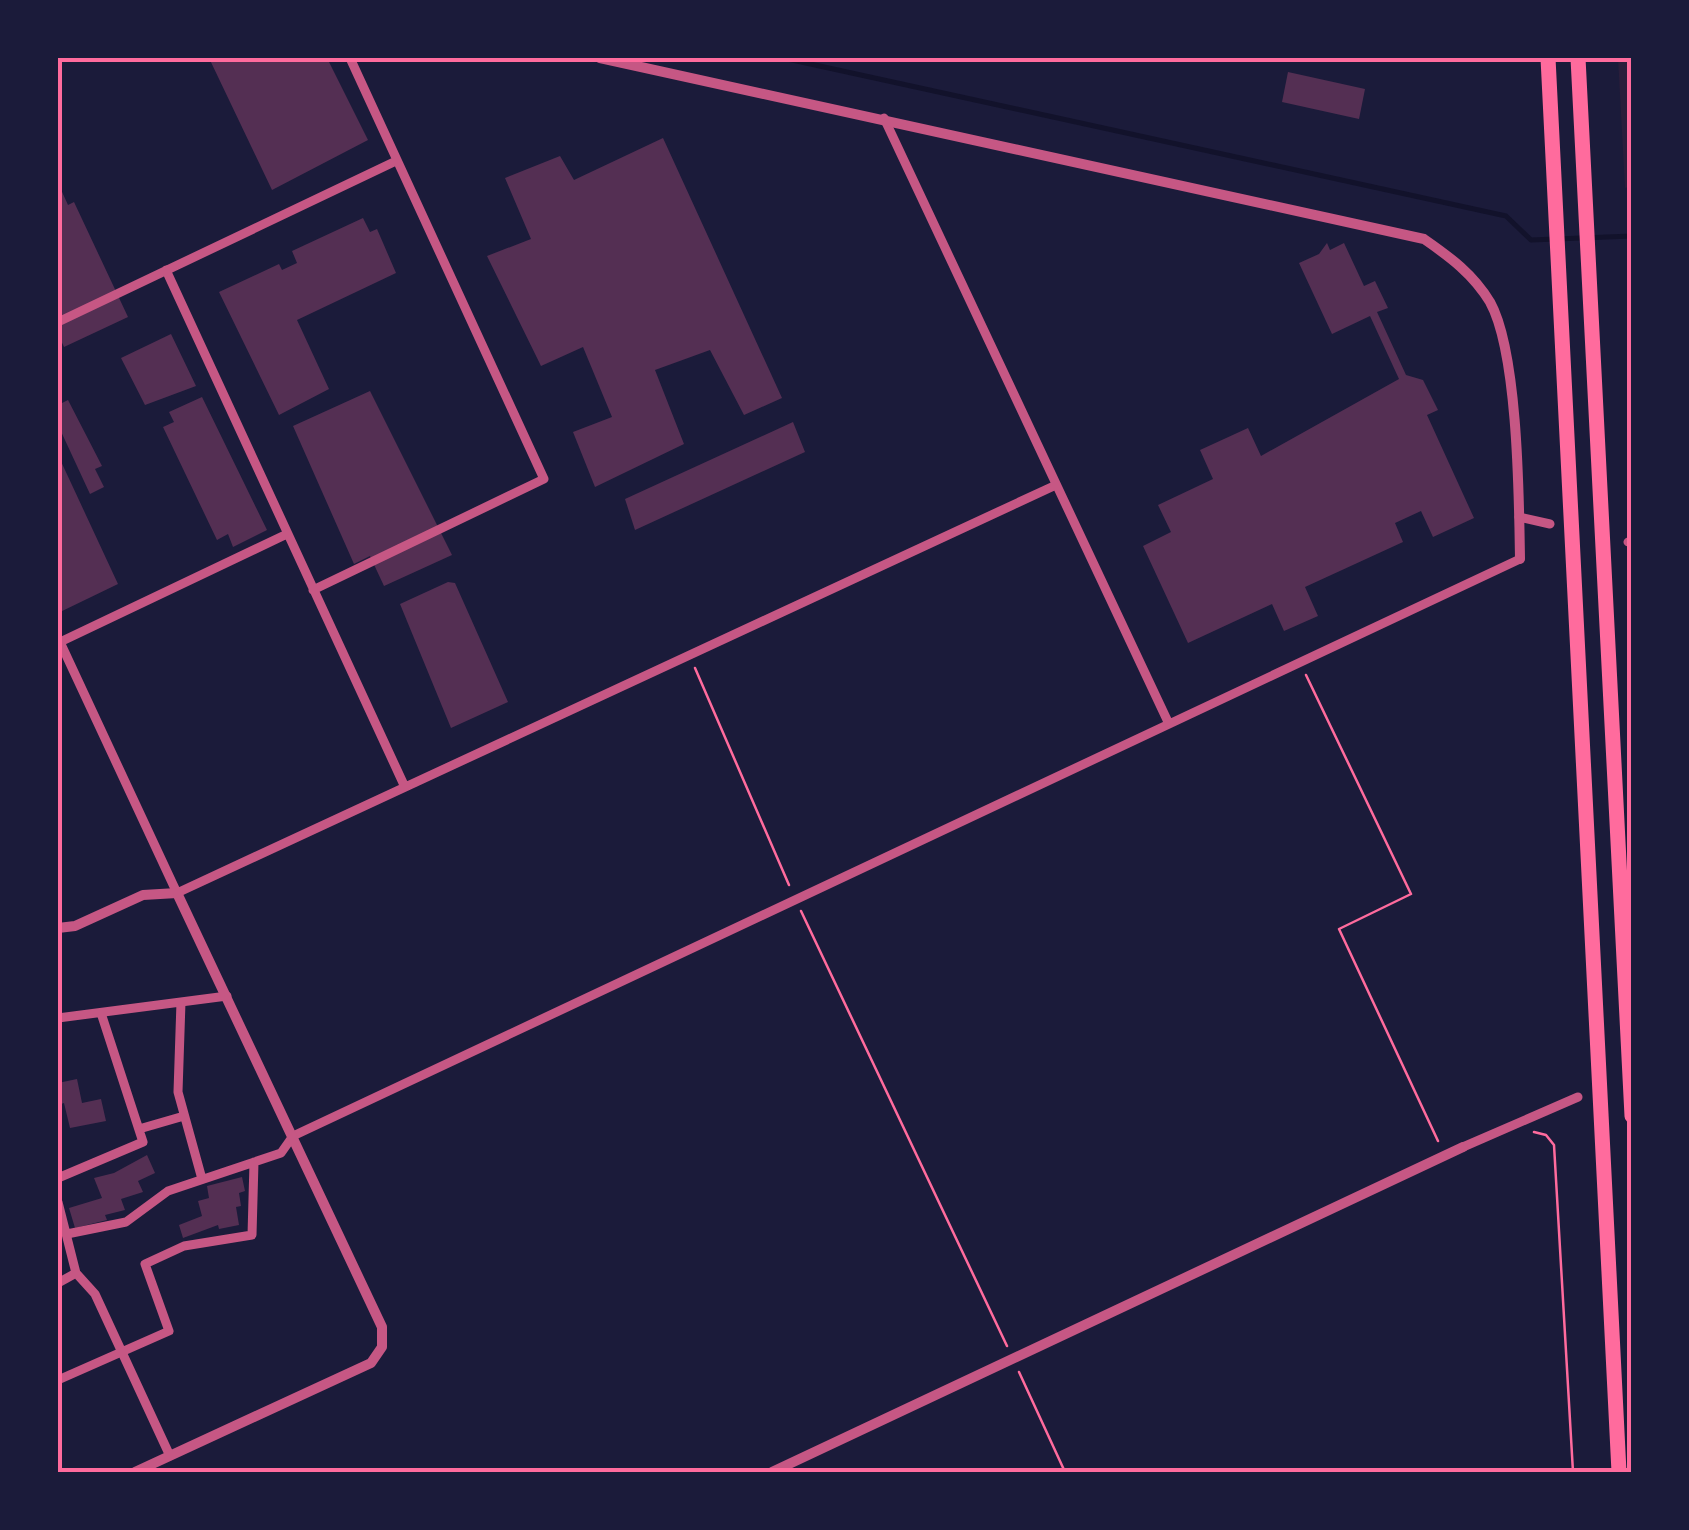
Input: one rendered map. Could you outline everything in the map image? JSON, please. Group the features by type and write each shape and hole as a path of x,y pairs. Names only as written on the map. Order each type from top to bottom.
{"highway":[{"path":"1548,58 1619,1472"},
{"path":"1578,58 1632,1116"}],"street":[{"path":"314,590 544,479 350,58"},
{"path":"67,1234 126,1222 168,1191 280,1153 293,1136 1520,559 1509,362 1499,320 1474,279 1424,239 637,61 600,58"},
{"path":"884,118 1169,724"},
{"path":"58,322 396,162"},
{"path":"166,270 404,786"},
{"path":"58,928 75,926 143,895 176,892 1056,485"},
{"path":"1519,517 1550,524"},
{"path":"136,1472 379,1355 382,1327 59,643 287,534"},
{"path":"58,1018 227,996"},
{"path":"181,1002 178,1092 202,1179"},
{"path":"58,1178 144,1142 101,1013"},
{"path":"772,1472 1463,1147 1578,1097"},
{"path":"139,1129 184,1116"},
{"path":"58,1380 169,1331 145,1264 184,1246 252,1234 254,1162"},
{"path":"58,1205 76,1273 95,1294 170,1456"},
{"path":"58,1283 76,1273"}],"path":[{"path":"689,653 796,900 1065,1472"},
{"path":"1300,662 1411,894 1338,929 1444,1156"},
{"path":"1514,1125 1546,1134 1554,1145 1573,1472"}],"shaded area":[{"path":"1618,58 1631,58 1632,186 1625,188"}],"building":[{"path":"209,58 327,58 368,140 272,190"},
{"path":"1288,72 1365,89 1359,119 1282,102"},
{"path":"663,138 782,398 744,415 710,350 655,370 684,444 595,487 573,432 612,417 583,347 541,366 487,256 531,239 505,178 560,156 574,180"},
{"path":"58,183 68,205 74,202 128,317 64,347 58,334"},
{"path":"363,218 370,232 377,229 396,273 297,320 329,389 279,415 219,292 279,264 282,270 297,263 292,251"},
{"path":"1327,243 1330,250 1344,243 1364,286 1375,281 1388,308 1377,312 1406,375 1423,380 1438,410 1427,415 1474,518 1433,537 1421,511 1395,523 1403,542 1305,587 1318,616 1284,631 1272,604 1188,643 1143,546 1171,532 1158,505 1213,479 1200,450 1248,428 1261,456 1399,379 1370,316 1332,334 1299,263 1319,254"},
{"path":"171,334 196,386 145,405 121,358"},
{"path":"370,391 452,555 384,586 370,556 354,564 293,426"},
{"path":"202,397 267,530 233,547 228,534 217,540 163,427 174,422 169,412"},
{"path":"68,400 102,466 95,469 104,487 90,494 58,425 58,405"},
{"path":"793,422 805,452 635,530 625,499"},
{"path":"58,455 118,584 58,613"},
{"path":"448,582 455,583 508,702 451,728 400,604"},
{"path":"77,1079 82,1103 101,1099 106,1121 70,1128 64,1103 58,1105 58,1083"},
{"path":"147,1155 155,1173 138,1181 143,1192 121,1199 125,1210 105,1215 107,1220 75,1228 69,1208 102,1198 94,1178 114,1173"},
{"path":"242,1177 245,1191 239,1193 241,1206 236,1207 239,1225 219,1229 218,1225 183,1238 179,1225 202,1216 198,1201 209,1198 207,1186"}],"waterway":[{"path":"783,58 1506,216 1531,240 1632,236"}]}
